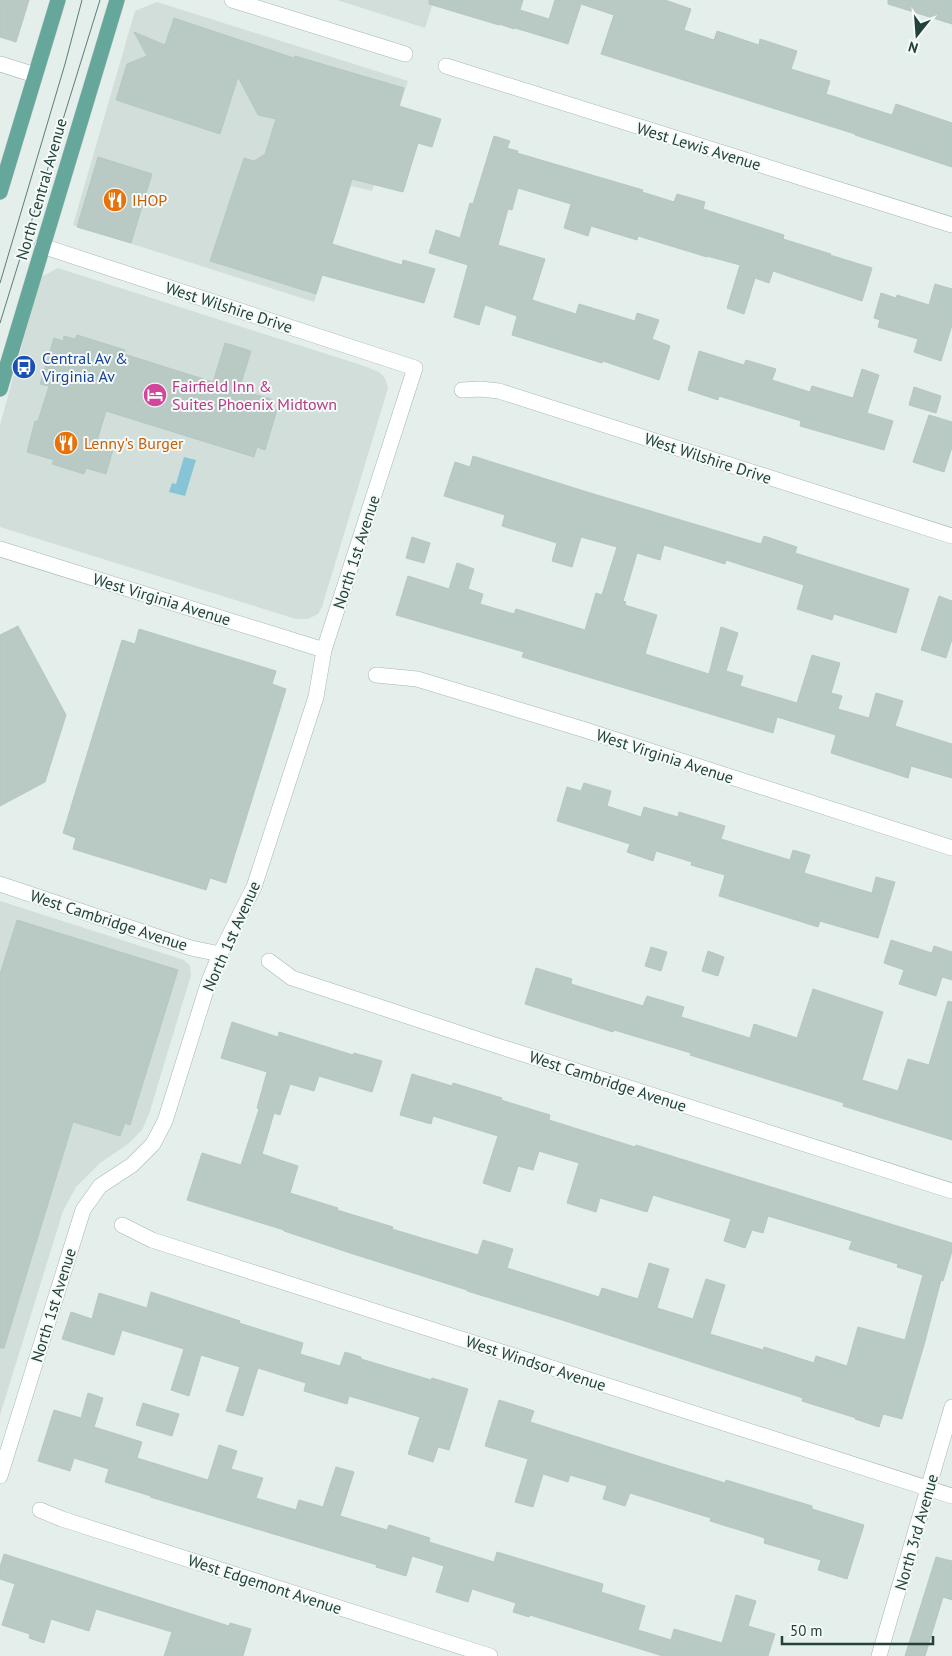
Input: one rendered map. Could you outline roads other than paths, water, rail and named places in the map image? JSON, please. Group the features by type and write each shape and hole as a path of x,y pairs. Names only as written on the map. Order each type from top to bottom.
{"main road":[{"path":"0,192 58,0"},
{"name":"North Central Avenue","path":"0,389 116,0"}],"street":[{"path":"232,0 405,54"},
{"path":"0,64 35,75"},
{"name":"West Lewis Avenue","path":"446,66 952,225"},
{"name":"West Wilshire Drive","path":"42,246 415,368"},
{"name":"North 1st Avenue","path":"0,1476 83,1210 100,1186 132,1165 154,1144 165,1121 209,981 220,954 254,887 316,697 324,650 415,368"},
{"name":"West Wilshire Drive","path":"462,390 499,391 952,536"},
{"name":"West Virginia Avenue","path":"0,549 324,650"},
{"name":"West Virginia Avenue","path":"376,675 417,679 952,848"},
{"name":"West Cambridge Avenue","path":"0,884 191,948 220,954"},
{"name":"West Cambridge Avenue","path":"268,961 292,978 498,1046 952,1190"},
{"name":"West Windsor Avenue","path":"122,1225 152,1240 952,1496"},
{"name":"North 3rd Avenue","path":"879,1656 952,1407"},
{"name":"West Edgemont Avenue","path":"40,1510 62,1519 490,1656"}],"water":[{"path":"184,457 196,460 185,496 169,492 172,483 176,484"}],"tram line":[{"path":"0,283 82,0"},
{"path":"0,323 100,0"}],"place":[{"name":"IHOP","path":"115,200"},
{"name":"Central Av & Virginia Av","path":"24,367"},
{"name":"Fairfield Inn & Suites Phoenix Midtown","path":"155,395"},
{"name":"Lenny's Burger","path":"66,443"}]}
